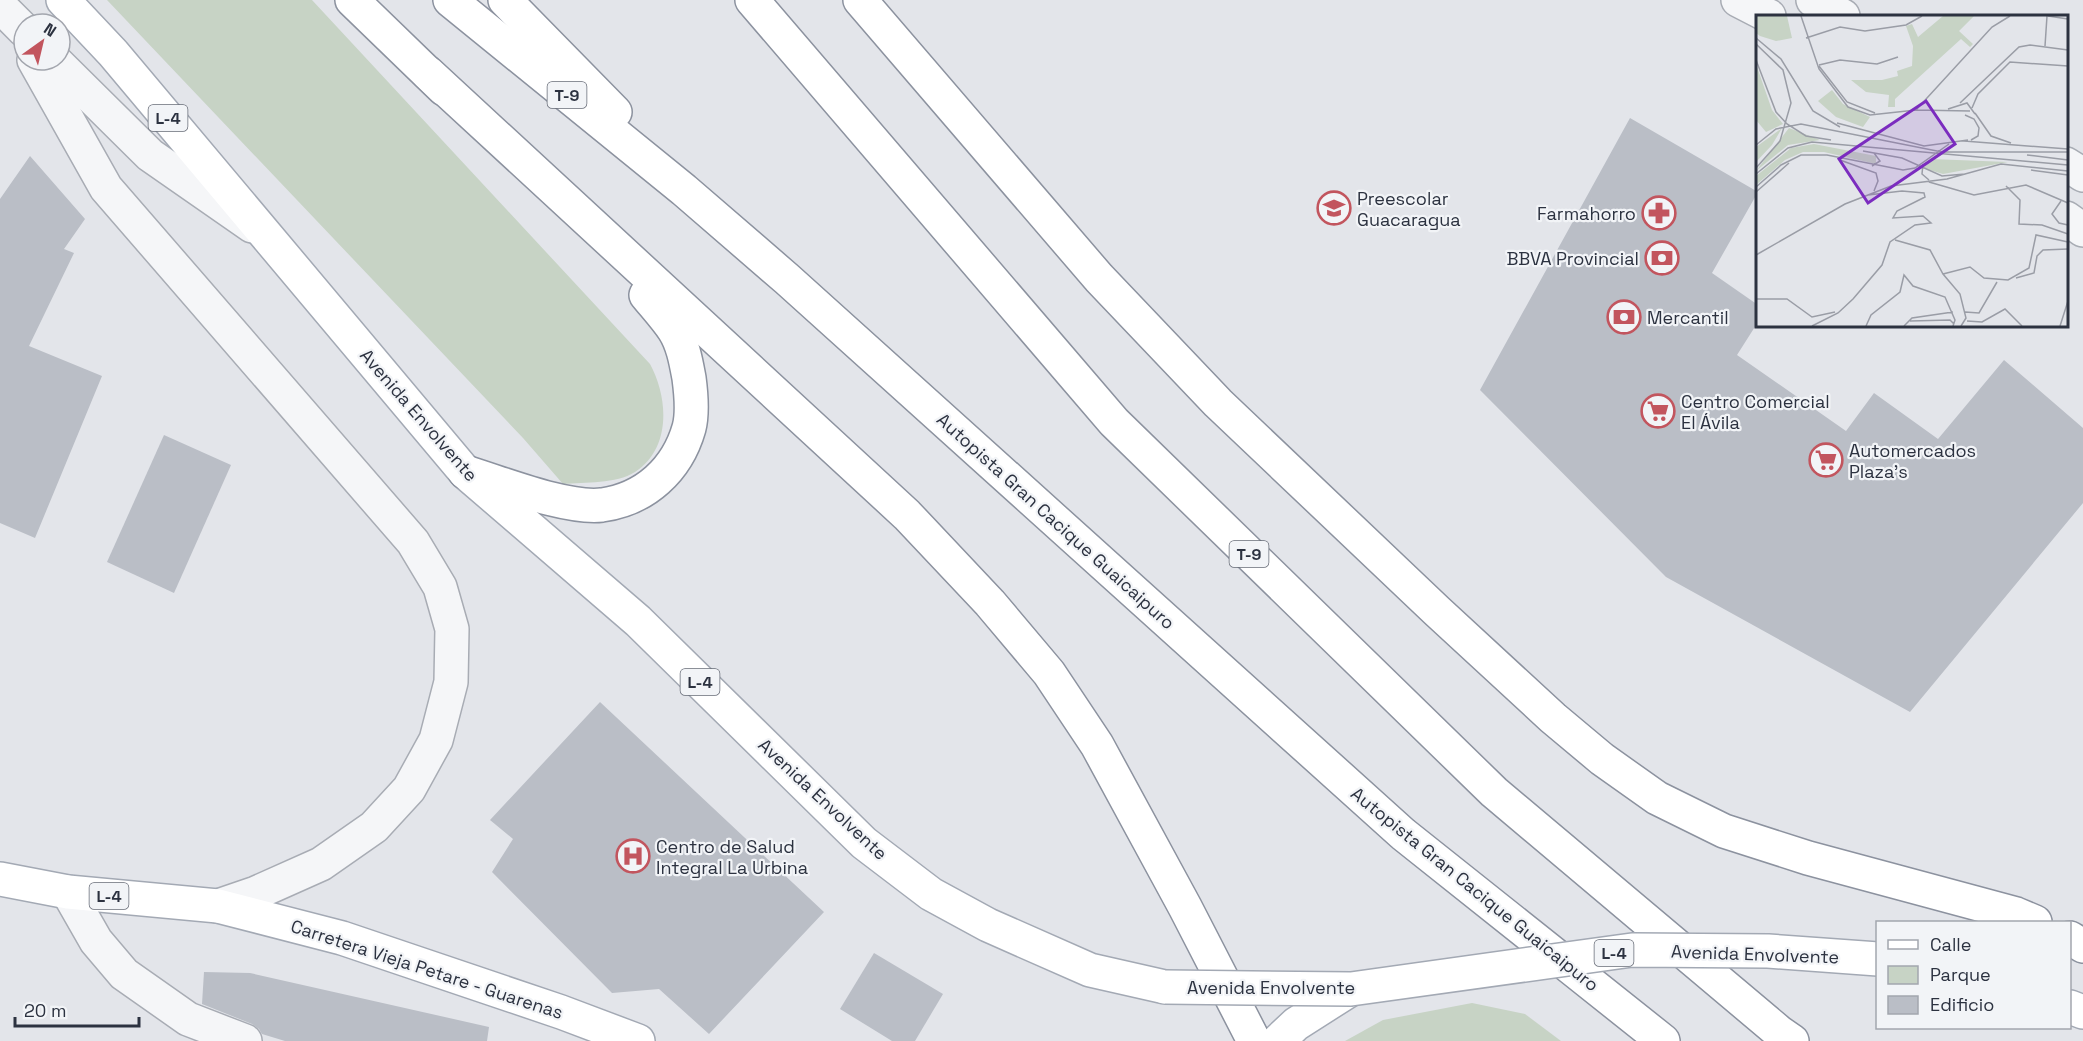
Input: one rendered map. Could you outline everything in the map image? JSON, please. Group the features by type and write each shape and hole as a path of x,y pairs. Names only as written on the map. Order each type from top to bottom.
{"main road":[{"name":"Avenida Envolvente","path":"63,0 113,53 465,472 638,621 864,843 931,894 988,925 1090,970 1165,987 1352,989 1632,950 1768,951 1876,959"},
{"path":"352,0 428,73 907,514 990,603 1049,673 1097,745 1254,1041"},
{"name":"Autopista Gran Cacique Guaicaipuro","path":"450,0 684,190 787,279 1403,834 1664,1041"},
{"path":"505,0 601,96 684,190"},
{"path":"860,0 1099,278 1218,403 1437,611 1602,759 1657,798 1724,831 1808,858 2016,914 2033,921"},
{"name":"T-9","path":"758,4 1114,422 1494,792 1770,1025 1792,1041"},
{"path":"428,73 635,282 656,307 675,331 686,360 691,394 689,427 676,458 656,483 632,497 602,505 573,505 465,472"},
{"name":"Carretera Vieja Petare - Guarenas","path":"0,879 68,892 218,906 342,938 561,1012 638,1041"},
{"path":"1278,1041 1296,1024 1352,989"}],"street":[{"path":"1738,0 1767,15"},
{"path":"1814,0 1842,15"},
{"path":"1845,15 1864,0"},
{"path":"41,72 106,188 413,542 440,587 452,629 451,682 436,741 409,789 374,827 321,864 256,893 218,906"},
{"name":"Avenida Envolvente","path":"66,72 150,155 270,239"},
{"path":"2068,165 2083,176"},
{"path":"2068,219 2083,230"},
{"path":"68,892 96,941 124,974 188,1019 245,1041"}],"green space":[{"path":"107,0 312,0 650,364 660,391 663,421 661,436 647,462 635,472 619,479 563,484 523,438"},
{"path":"1472,1003 1525,1014 1561,1041 1345,1041 1383,1020"}],"building":[{"name":"Centro Comercial El Ávila","path":"1630,118 1756,191 1756,196 1712,273 1756,304 1756,325 1737,355 1846,431 1874,393 1938,439 2004,360 2083,428 2083,503 1910,712 1666,577 1480,390"},
{"path":"30,156 85,219 64,249 74,253 29,346 102,376 35,538 0,523 0,199"},
{"path":"164,435 231,465 174,593 107,562"},
{"name":"Centro de Salud Integral La Urbina","path":"600,702 824,912 709,1034 659,989 612,993 492,872 513,839 490,820"},
{"path":"874,953 943,994 915,1041 892,1041 840,1009"},
{"path":"204,972 250,973 489,1027 487,1041 285,1041 262,1034 252,1024 202,1004"}],"place":[{"name":"Preescolar Guacaragua","path":"1334,208"},
{"name":"Farmahorro","path":"1659,213"},
{"name":"BBVA Provincial","path":"1662,258"},
{"name":"Mercantil","path":"1624,317"},
{"name":"Centro Comercial El Ávila","path":"1658,411"},
{"name":"Automercados Plaza's","path":"1826,460"},
{"name":"Centro de Salud Integral La Urbina","path":"633,856"}]}
